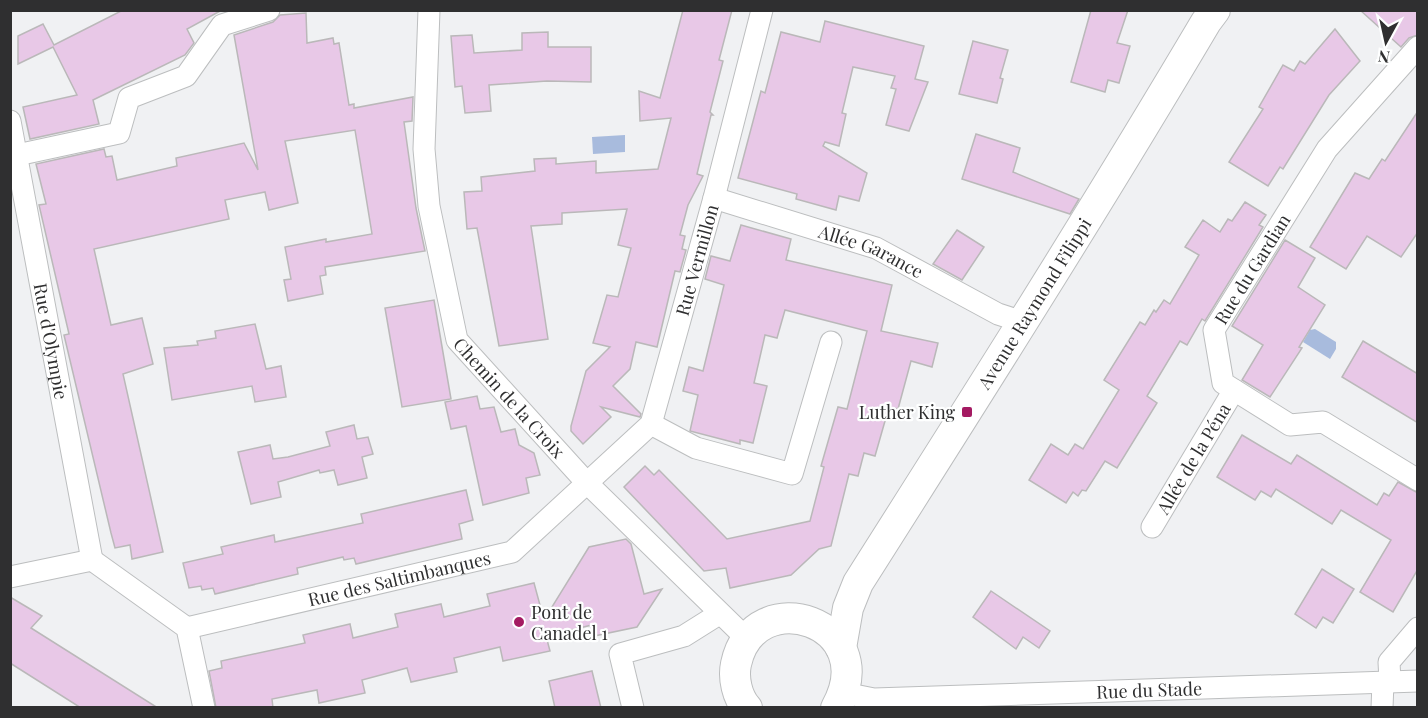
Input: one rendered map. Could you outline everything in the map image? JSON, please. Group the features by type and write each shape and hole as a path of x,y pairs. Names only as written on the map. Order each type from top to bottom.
{"main road":[{"name":"Avenue Raymond Filippi","path":"841,648 848,608 858,583 1135,142 1210,14"},
{"name":"Avenue Raymond Filippi","path":"747,639 760,627 777,620 815,612 837,600 858,583"},
{"path":"795,618 814,622 822,627 830,633 841,648 848,677 840,700"},
{"path":"745,706 737,688 735,671 738,654 747,639"}],"street":[{"path":"17,154 119,133 129,98 186,76 222,25 269,10"},
{"name":"Chemin de la Croix","path":"429,10 424,149 429,206 457,340 586,482 747,639"},
{"name":"Rue Vermillon","path":"651,424 714,198 762,10"},
{"name":"Rue du Gardian","path":"1418,47 1327,149 1214,330 1223,383 1290,425 1323,422 1418,480"},
{"name":"Rue d'Olympie","path":"10,121 92,560"},
{"name":"Allée Garance","path":"714,198 876,248 998,315 1023,322"},
{"path":"586,482 651,424 696,448 792,474 831,342"},
{"name":"Allée de la Péna","path":"1152,527 1234,390"},
{"name":"Rue des Saltimbanques","path":"187,628 512,552 586,482"},
{"path":"10,577 92,560 187,628 204,708"},
{"path":"633,708 620,654 684,636 719,614"},
{"path":"1382,708 1389,662 1418,628"},
{"name":"Rue du Stade","path":"840,700 986,701 1418,681"}],"water":[{"path":"625,135 625,152 593,154 592,137"},
{"path":"1315,329 1336,342 1336,349 1330,359 1303,342 1310,330"}],"building":[{"path":"123,10 222,10 187,29 194,43 185,55 93,100 99,124 30,139 23,107 77,95 53,47 18,64 18,36 43,24 54,45"},
{"path":"683,10 732,10 719,60 723,61 710,112 713,115 711,115 697,174 703,176 688,205 680,235 685,236 682,249 686,250 680,272 675,271 657,347 636,342 630,369 613,386 641,414 640,417 601,407 611,417 583,444 571,431 571,426 586,371 610,347 593,343 607,295 618,297 631,248 618,245 627,209 562,213 562,224 531,226 548,339 499,346 477,228 467,229 464,192 482,191 481,177 535,171 534,159 556,158 556,164 596,161 596,173 658,169 671,118 640,121 639,91 660,98"},
{"path":"1091,10 1128,10 1117,43 1130,46 1119,83 1108,80 1105,92 1071,82"},
{"path":"1360,10 1418,10 1418,35 1409,38 1401,47"},
{"path":"306,13 307,43 333,38 334,44 339,43 349,105 354,104 354,108 413,97 412,121 404,122 416,208 425,251 325,267 326,275 320,276 323,294 288,301 284,280 291,279 285,247 326,239 326,242 372,234 355,130 285,141 298,203 269,210 265,192 225,200 229,219 94,249 111,325 142,318 153,364 123,374 163,552 132,559 130,545 115,548 111,533 64,335 69,334 39,205 46,204 36,164 104,149 106,157 112,156 117,180 177,166 176,158 244,143 258,170 234,35 273,22 280,15"},
{"path":"825,21 924,46 915,79 928,82 909,131 886,125 896,89 891,88 895,76 853,67 842,113 846,114 839,146 825,142 823,146 867,173 859,201 839,196 836,210 796,199 797,194 738,178 761,91 765,93 781,32 820,42"},
{"path":"1335,29 1360,61 1329,95 1283,169 1280,167 1268,186 1229,162 1263,109 1259,107 1283,65 1294,71 1300,61 1305,64"},
{"path":"548,32 548,47 591,47 591,82 547,81 489,85 491,111 465,113 462,86 455,87 451,36 472,35 474,53 522,50 522,33"},
{"path":"973,41 1008,50 1000,78 1003,79 997,103 959,94"},
{"path":"1418,111 1418,232 1401,257 1367,236 1346,269 1310,247 1355,173 1369,179 1382,159 1385,161"},
{"path":"976,134 1020,148 1013,172 1079,199 1070,214 962,179"},
{"path":"1245,202 1266,215 1259,225 1263,227 1205,321 1202,319 1187,345 1180,341 1147,396 1157,403 1117,468 1105,461 1086,491 1082,490 1078,496 1073,492 1066,503 1029,480 1051,444 1068,455 1075,444 1083,449 1119,390 1104,380 1140,322 1145,325 1154,310 1156,312 1164,300 1170,304 1199,255 1185,247 1203,220 1220,232 1228,219 1232,221"},
{"path":"741,225 791,239 786,260 892,285 881,331 938,343 932,367 911,361 898,409 889,407 875,456 864,453 858,476 849,474 831,546 819,549 791,575 730,588 726,568 704,571 624,487 645,466 654,475 659,470 727,539 810,521 824,467 821,466 838,407 847,409 867,331 785,310 777,338 765,335 754,383 767,386 753,443 740,440 740,444 690,431 698,395 683,391 689,367 703,371 724,285 705,279 711,256 730,261"},
{"path":"957,230 984,247 962,280 933,264"},
{"path":"1285,240 1315,258 1298,287 1325,305 1299,347 1302,348 1270,397 1242,380 1263,345 1232,326"},
{"path":"434,300 451,399 402,407 385,308"},
{"path":"255,324 266,369 281,366 286,397 255,402 252,386 172,400 164,348 198,345 197,341 216,338 215,331"},
{"path":"1363,341 1418,374 1418,423 1342,377"},
{"path":"477,396 480,409 494,407 501,432 515,429 519,445 534,453 540,475 526,478 529,493 483,505 466,426 451,429 445,402"},
{"path":"354,425 357,439 368,437 373,454 362,457 367,478 338,485 334,470 320,473 319,470 278,482 281,497 251,504 238,452 270,445 273,459 288,457 330,446 326,432"},
{"path":"1242,435 1291,464 1297,455 1377,505 1384,493 1389,496 1398,482 1418,493 1418,569 1393,612 1360,592 1391,540 1341,510 1332,524 1276,489 1271,497 1261,491 1255,500 1217,477"},
{"path":"466,490 473,520 459,524 462,539 356,564 354,558 344,560 343,557 297,568 298,574 215,594 213,588 202,590 201,586 189,588 183,563 223,554 221,547 274,535 275,542 363,523 361,514"},
{"name":"Pont de Canadel 1","path":"626,539 631,544 644,594 662,589 637,627 594,636 592,625 546,636 550,651 503,661 500,647 454,658 457,672 411,682 407,668 362,680 365,693 319,703 317,690 272,699 273,708 216,708 209,671 222,668 221,661 305,643 303,635 350,624 353,638 398,627 395,614 441,604 444,617 490,606 487,594 534,583 544,620 589,547"},
{"path":"1322,569 1354,589 1333,623 1323,617 1316,628 1295,614"},
{"path":"991,591 1050,631 1039,648 1023,637 1016,649 973,617"},
{"path":"10,597 42,616 31,628 158,708 81,708 10,663"},
{"name":"Pont de Canadel 1","path":"592,671 601,708 555,708 549,681"}],"place":[{"name":"Luther King","path":"967,412"},
{"name":"Pont de Canadel 1","path":"519,622"}]}
